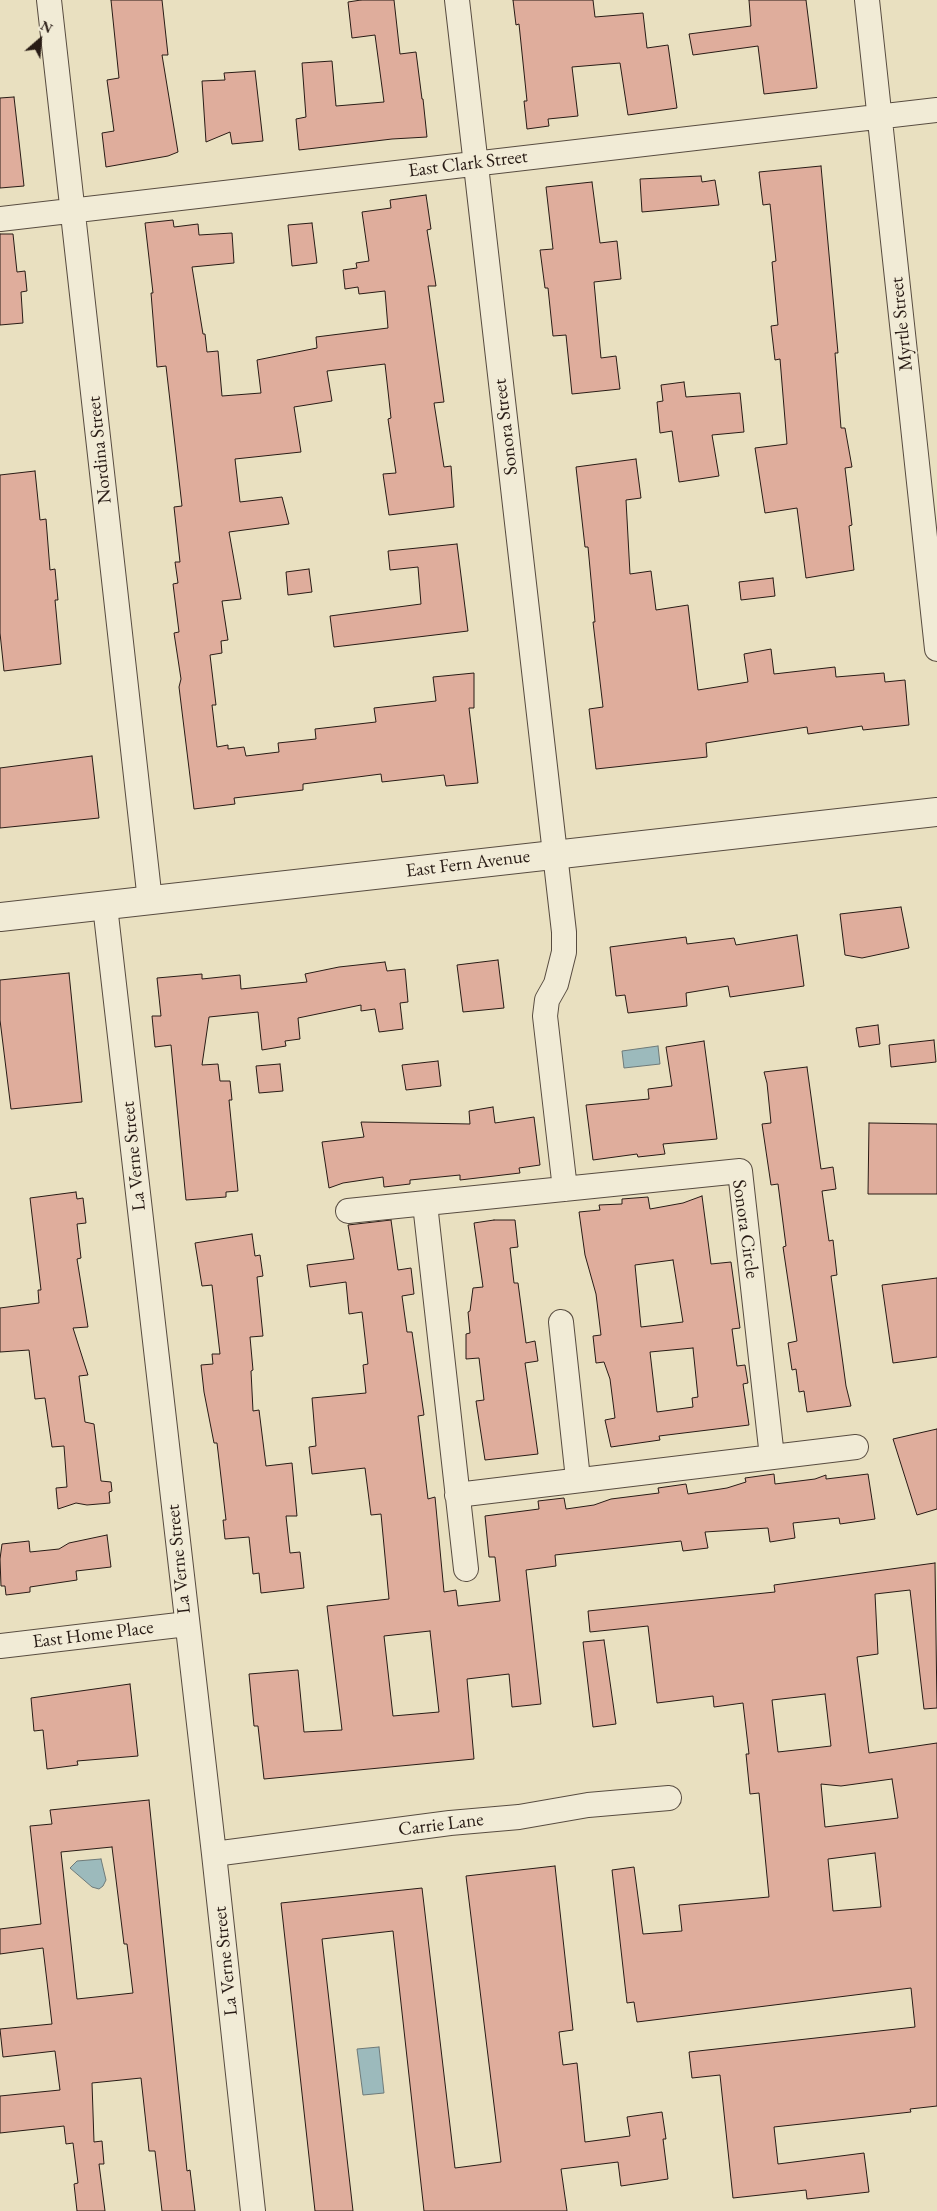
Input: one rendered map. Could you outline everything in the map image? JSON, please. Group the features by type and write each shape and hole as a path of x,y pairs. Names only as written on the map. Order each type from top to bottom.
{"street":[{"name":"Nordina Street","path":"49,0 150,901"},
{"name":"Sonora Street","path":"457,0 555,854"},
{"name":"Myrtle Street","path":"867,0 937,649"},
{"name":"East Clark Street","path":"0,219 937,110"},
{"name":"East Fern Avenue","path":"0,917 937,812"},
{"path":"555,854 564,932 564,952 556,984 547,1000 545,1016 565,1189"},
{"name":"La Verne Street","path":"105,906 253,2211"},
{"name":"Sonora Circle","path":"348,1211 740,1171 772,1457"},
{"path":"425,1204 456,1495 466,1569"},
{"path":"561,1322 578,1479"},
{"path":"456,1495 856,1446"},
{"name":"East Home Place","path":"0,1646 187,1624"},
{"name":"Carrie Lane","path":"214,1854 450,1823 519,1817 588,1805 669,1798"}],"water":[{"path":"658,1046 660,1064 624,1068 622,1051"},
{"path":"101,1859 106,1880 99,1889 92,1887 70,1868 77,1861"},
{"path":"379,2047 384,2093 363,2095 357,2049"}],"building":[{"path":"111,0 162,0 168,55 162,55 178,152 168,156 106,167 102,133 114,131 107,80 119,78"},
{"path":"394,0 400,54 416,52 427,137 392,139 299,150 296,119 306,117 302,63 332,61 336,106 384,102 375,35 352,38 348,2"},
{"path":"513,0 593,0 595,17 643,13 647,48 668,45 677,108 628,115 620,63 572,67 578,116 548,119 549,126 527,129 524,101 527,101 519,24 516,25"},
{"path":"749,0 806,0 817,88 764,94 758,46 693,55 689,34 751,26"},
{"path":"255,71 263,141 232,144 230,132 206,142 202,81 225,80 224,73"},
{"path":"14,97 24,186 0,188 0,98"},
{"path":"821,166 838,353 835,353 841,428 845,428 852,467 845,468 852,525 849,526 854,570 806,578 797,508 765,513 755,448 787,444 780,359 775,360 771,326 778,325 772,262 776,261 770,204 763,205 759,172"},
{"path":"701,176 702,182 715,180 719,205 642,212 640,179"},
{"path":"592,182 600,243 617,241 621,279 594,282 601,358 616,356 620,389 572,394 566,335 553,336 548,288 545,288 540,250 553,249 546,187"},
{"path":"426,195 431,229 427,230 436,286 428,286 444,402 434,403 444,467 451,466 454,507 389,515 383,474 396,473 388,419 391,418 385,364 327,371 332,401 294,407 301,452 235,459 240,502 282,497 289,524 229,532 241,599 222,601 228,640 221,641 222,653 210,655 216,705 212,705 217,747 228,745 228,749 244,747 246,756 279,752 278,743 316,739 315,729 376,722 374,708 436,701 433,677 474,673 474,708 469,708 478,783 446,786 444,775 382,782 381,774 303,784 303,790 234,798 235,804 194,809 179,687 181,679 174,633 179,632 173,584 178,583 175,562 180,562 174,507 182,506 166,366 157,367 151,293 153,293 145,223 173,220 174,227 198,224 199,235 232,233 234,263 192,267 203,334 205,334 207,352 218,351 222,396 261,393 257,360 317,348 316,337 388,328 385,291 359,294 358,287 345,289 343,270 357,268 356,263 369,261 362,212 391,208 390,200"},
{"path":"312,223 317,263 292,266 288,225"},
{"path":"0,234 13,234 17,272 25,271 27,291 21,292 23,323 0,325"},
{"path":"684,382 686,397 740,393 744,432 712,435 719,476 679,482 672,431 660,433 657,402 663,401 661,385"},
{"path":"636,459 641,498 626,500 630,574 651,571 656,610 688,605 698,690 748,682 744,654 771,649 774,674 835,667 836,677 884,673 885,682 905,680 909,725 863,730 862,726 808,734 807,727 706,743 707,757 596,769 589,709 603,707 593,622 595,622 588,547 585,547 576,467"},
{"path":"35,471 40,520 46,519 50,570 55,569 58,600 55,600 61,664 4,671 0,633 0,475"},
{"path":"457,544 468,631 334,647 330,616 421,604 418,567 390,570 388,551"},
{"path":"309,569 312,592 288,595 286,572"},
{"path":"773,578 775,596 741,600 739,582"},
{"path":"92,756 99,818 0,828 0,768"},
{"path":"901,907 909,948 862,958 845,955 840,914"},
{"path":"797,935 804,986 730,997 728,986 686,993 687,1006 628,1013 625,995 616,996 610,947 686,937 687,944 734,938 736,945"},
{"path":"498,960 504,1008 463,1012 457,965"},
{"path":"385,962 387,971 405,969 408,1002 400,1003 403,1029 379,1032 375,1009 361,1011 361,1005 298,1018 300,1039 285,1041 286,1046 262,1050 258,1012 209,1017 202,1065 218,1064 220,1081 230,1081 232,1100 229,1100 238,1191 226,1192 226,1197 186,1200 171,1045 155,1047 152,1016 161,1016 157,978 202,974 202,979 240,975 241,989 307,982 305,974 339,967"},
{"path":"69,973 82,1102 11,1109 0,1020 0,980"},
{"path":"878,1025 880,1044 859,1047 856,1028"},
{"path":"934,1040 936,1062 891,1067 889,1045"},
{"path":"704,1041 717,1139 663,1144 665,1154 638,1157 637,1154 593,1160 586,1105 649,1099 648,1089 672,1086 666,1047"},
{"path":"438,1061 441,1086 406,1090 402,1065"},
{"path":"280,1064 283,1091 259,1093 256,1066"},
{"path":"807,1067 821,1169 833,1167 836,1189 822,1191 829,1241 833,1240 837,1275 831,1276 846,1386 851,1406 807,1412 804,1391 799,1392 796,1369 792,1370 788,1343 797,1341 783,1247 786,1246 778,1184 771,1185 762,1124 771,1123 764,1072"},
{"path":"493,1107 495,1123 534,1117 540,1165 519,1168 520,1173 460,1180 460,1175 410,1180 410,1184 384,1187 383,1177 343,1183 329,1188 322,1142 364,1137 361,1122 470,1124 469,1111"},
{"path":"869,1123 937,1124 937,1194 868,1194"},
{"path":"76,1192 77,1199 83,1198 86,1223 77,1224 81,1258 77,1259 88,1327 73,1328 88,1375 79,1376 85,1422 94,1424 101,1481 111,1482 112,1491 109,1492 110,1503 87,1505 76,1503 58,1509 56,1488 67,1487 64,1446 52,1447 45,1398 35,1399 29,1350 0,1352 0,1308 39,1303 38,1290 41,1290 30,1198"},
{"path":"702,1196 711,1264 731,1262 740,1328 732,1329 737,1366 745,1365 748,1383 743,1384 749,1425 659,1436 660,1440 611,1447 605,1420 615,1418 610,1379 604,1362 596,1363 593,1336 601,1335 596,1294 585,1255 579,1212 600,1210 599,1205 622,1204 622,1199 648,1197 650,1209 683,1203","holes":["673,1260 683,1322 641,1327 635,1265","693,1348 698,1397 692,1398 693,1407 657,1412 650,1352"]},
{"path":"391,1220 398,1270 411,1268 414,1294 402,1296 407,1332 412,1332 424,1415 418,1416 428,1499 435,1497 444,1592 456,1590 458,1606 500,1601 495,1557 489,1557 485,1516 539,1509 538,1501 564,1498 566,1509 594,1505 611,1499 659,1493 658,1488 686,1484 688,1494 727,1488 746,1482 745,1478 774,1474 775,1484 815,1479 826,1475 826,1479 868,1474 875,1519 840,1524 839,1518 793,1523 795,1538 770,1542 768,1528 705,1532 708,1548 683,1551 681,1541 555,1555 556,1566 526,1570 541,1704 512,1707 509,1674 467,1679 474,1759 264,1779 258,1726 254,1726 249,1674 298,1670 304,1732 342,1730 327,1606 389,1599 381,1514 371,1515 365,1468 312,1474 309,1447 316,1446 312,1398 366,1393 363,1365 368,1364 362,1312 349,1314 346,1282 310,1287 307,1265 354,1259 348,1225","holes":["430,1631 439,1712 393,1716 384,1636"]},
{"path":"494,1220 515,1220 518,1247 510,1248 514,1283 518,1283 526,1343 535,1341 538,1361 525,1363 538,1454 485,1460 476,1401 484,1400 479,1358 466,1359 466,1334 470,1333 468,1312 470,1311 473,1288 483,1287 474,1223"},
{"path":"252,1234 255,1256 260,1255 263,1276 257,1277 263,1336 250,1337 253,1370 251,1371 253,1411 259,1410 266,1466 292,1463 297,1516 286,1516 290,1553 300,1552 304,1588 261,1593 259,1573 253,1574 249,1537 225,1539 223,1520 226,1520 217,1443 214,1443 201,1365 213,1364 212,1354 220,1354 212,1285 202,1286 195,1243"},
{"path":"937,1278 937,1357 893,1363 882,1285"},
{"path":"937,1429 937,1509 917,1515 893,1439"},
{"path":"107,1535 111,1567 76,1571 77,1580 30,1587 30,1592 6,1595 5,1586 1,1586 0,1559 2,1544 29,1541 30,1552 59,1549 69,1543"},
{"path":"935,1563 937,1708 924,1709 910,1590 875,1594 878,1654 857,1657 869,1753 937,1743 937,2106 910,2109 911,2112 774,2127 778,2164 864,2153 869,2192 807,2199 806,2190 733,2198 720,2075 692,2078 689,2052 915,2027 911,1988 637,2022 634,2002 627,2003 612,1870 634,1867 643,1934 682,1931 679,1905 769,1897 759,1793 750,1794 746,1754 749,1754 743,1703 714,1707 713,1696 657,1703 648,1626 590,1632 588,1611 775,1592 774,1585","holes":["825,1694 831,1746 778,1752 772,1700","892,1779 898,1818 825,1827 821,1784 841,1786","875,1853 881,1907 833,1911 828,1859"]},
{"path":"604,1640 616,1724 593,1727 583,1642"},
{"path":"130,1684 138,1756 77,1761 78,1765 47,1769 43,1730 34,1731 31,1698"},
{"path":"149,1800 187,2171 190,2170 195,2211 162,2211 155,2151 149,2151 141,2078 92,2083 94,2142 102,2141 104,2164 99,2164 105,2211 77,2211 74,2184 78,2183 73,2143 66,2144 64,2126 0,2133 0,2096 60,2090 55,2051 3,2057 0,2029 52,2024 43,1948 0,1954 0,1929 41,1924 30,1826 52,1824 50,1810","holes":["112,1847 124,1944 127,1944 133,1993 77,1999 61,1852"]},
{"path":"555,1866 573,2030 559,2032 563,2065 577,2063 585,2142 630,2136 627,2117 662,2112 666,2139 663,2139 668,2179 621,2186 618,2162 561,2169 567,2211 424,2211 393,1931 322,1939 353,2211 315,2211 281,1903 422,1888 455,2168 501,2162 466,1876"}]}
